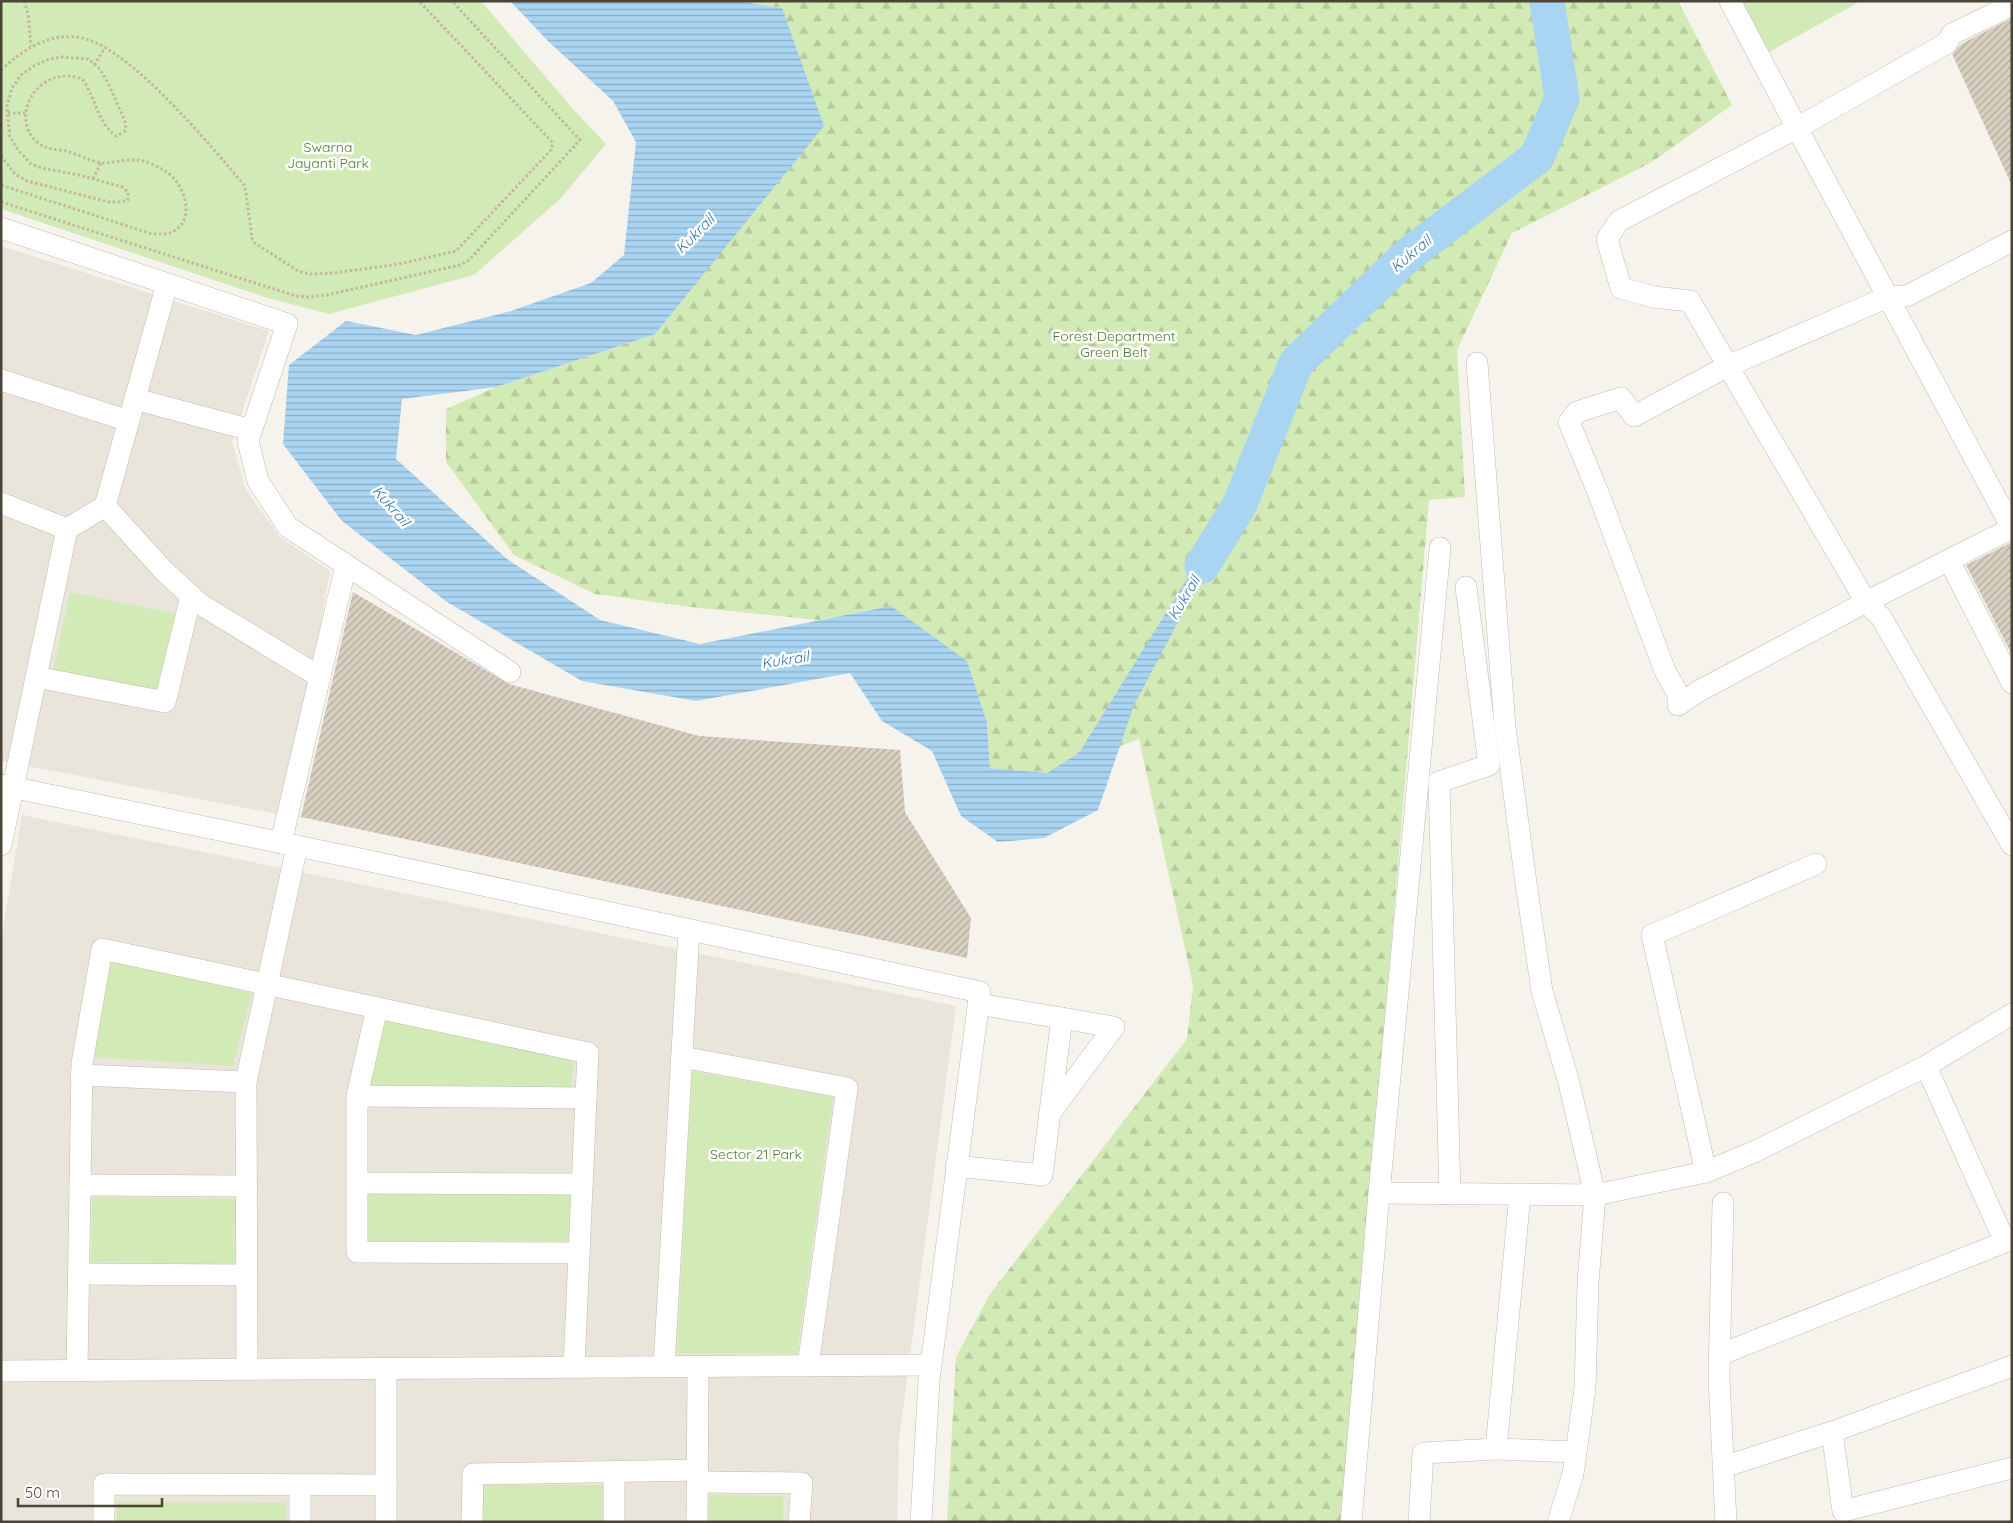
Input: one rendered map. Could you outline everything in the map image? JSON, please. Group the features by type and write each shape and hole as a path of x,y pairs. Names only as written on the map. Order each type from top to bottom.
{"street":[{"path":"1730,1 1797,128 1888,298 2012,528 1866,602 1699,690 1678,704 1678,694 1665,671 1599,495 1569,422 1577,412 1621,398 1634,416 1728,366 1888,298 1907,296 2012,240"},
{"path":"2005,1 2004,9 1952,34 1947,43 1797,128 1619,221 1607,239 1621,288 1654,297 1690,301 1866,602 1881,617 2012,845"},
{"path":"1,228 286,324 248,441 258,481 288,527 510,672"},
{"path":"1,845 7,787 36,678 67,529 105,506 167,284"},
{"path":"1477,363 1505,726 1527,893 1542,991 1569,1083 1595,1195 1588,1283 1585,1388 1573,1474 1558,1522"},
{"path":"1,380 129,421"},
{"path":"135,399 251,430"},
{"path":"1,504 67,529"},
{"path":"105,506 164,571 200,604 320,677"},
{"path":"1351,1522 1379,1193 1440,548"},
{"path":"1949,560 2012,683"},
{"path":"247,1369 246,1082 267,984 289,844 320,677 346,565"},
{"path":"1450,1194 1439,782 1489,765 1466,587"},
{"path":"36,678 165,702 191,596"},
{"path":"7,787 289,844 980,992 930,1365 921,1522"},
{"path":"1706,1172 1652,935 1816,864"},
{"path":"664,1367 689,930"},
{"path":"77,1370 81,1075 102,949 588,1054 574,1367"},
{"path":"978,1004 1114,1027 1051,1112"},
{"path":"377,1008 357,1096 358,1252 579,1253"},
{"path":"1379,1193 1595,1195 1706,1172 1756,1151 1926,1066 2012,1014"},
{"path":"956,1166 1042,1175 1062,1018"},
{"path":"682,1057 846,1088 808,1366"},
{"path":"1719,1355 2008,1249 1926,1066"},
{"path":"81,1075 246,1082"},
{"path":"357,1096 586,1098"},
{"path":"358,1183 582,1184"},
{"path":"80,1185 247,1186"},
{"path":"1496,1449 1520,1194"},
{"path":"1723,1203 1719,1355 1726,1522"},
{"path":"78,1274 247,1275"},
{"path":"1,1371 930,1365"},
{"path":"697,1522 698,1366"},
{"path":"1723,1468 1832,1432 2012,1366"},
{"path":"386,1369 386,1522"},
{"path":"1832,1432 1843,1511 2012,1468"},
{"path":"1419,1522 1423,1453 1496,1449 1576,1452"},
{"path":"614,1471 614,1522"},
{"path":"472,1522 472,1474 614,1471 802,1483 799,1522"},
{"path":"104,1522 104,1484 386,1486"},
{"path":"300,1485 300,1522"}],"path":[{"path":"24,1 28,12 31,46"},
{"path":"1,70 31,46 42,41 61,37 85,39 105,48 144,77 244,185 252,239 255,243 298,271 311,274 334,273 399,264 456,251 552,149 552,142 419,1"},
{"path":"1,202 296,296 327,295 460,265 473,257 580,140 452,1"},
{"path":"94,65 105,48"},
{"path":"1,156 15,174 27,181 109,202 128,200 128,192 122,187 31,164 18,150 10,137 7,105 12,88 21,75 48,59 62,57 88,59 100,69 121,110 126,124 124,131 116,136 108,130 101,119 88,86 82,79 75,76 56,77 42,84 32,96 27,113 30,134 44,148 66,151 101,163 137,160 166,171 179,184 186,206 185,218 176,230 167,234 152,234 1,185"},
{"path":"7,113 27,113"},
{"path":"93,179 101,163"}],"shaded area":[{"path":"1,246 269,331 232,442 246,490 280,537 330,571 287,816 1,761"},
{"path":"22,815 956,1006 899,1440 897,1522 1,1522 1,940"}],"green space":[{"name":"Swarna Jayanti Park","path":"1,1 481,1 573,109 606,144 561,198 474,275 329,314 268,298 1,209"},
{"name":"Forest Department Green Belt","path":"737,1 1678,1 1732,105 1652,162 1512,233 1457,350 1465,497 1429,500 1342,1522 947,1522 956,1357 990,1294 1187,1039 1193,985 1139,739 1047,773 990,768 987,723 891,606 819,620 691,607 595,594 514,555 446,462 446,409 496,387 655,334 782,8"},
{"path":"1730,1 1861,1 1760,57"},
{"path":"70,592 177,614 161,695 53,672"},
{"path":"111,961 252,993 233,1066 93,1057"},
{"path":"383,1020 574,1060 571,1089 367,1086"},
{"name":"Sector 21 Park","path":"692,1071 833,1097 797,1354 677,1353"},
{"path":"368,1192 570,1192 570,1241 368,1241"},
{"path":"92,1197 236,1199 235,1264 91,1262"},
{"path":"481,1485 604,1485 604,1522 481,1522"},
{"path":"709,1495 783,1496 783,1522 709,1522"},
{"path":"117,1502 286,1503 286,1522 117,1522"}],"water":[{"path":"510,1 737,1 782,8 824,126 655,334 496,387 402,399 396,459 507,559 600,620 700,644 891,606 967,661 987,723 990,768 1047,773 1079,753 1208,545 1227,524 1216,551 1134,705 1098,810 1044,838 998,842 961,816 932,751 882,721 850,673 696,701 582,681 447,602 342,521 283,444 289,365 346,321 416,335 511,311 591,283 624,255 636,142 613,101 548,41"}],"building":[{"path":"2012,18 2012,186 1952,54 1961,44"},
{"path":"2012,542 2012,655 1966,565"},
{"path":"353,592 509,684 699,736 900,750 905,812 971,918 967,958 301,817"}],"waterway":[{"name":"Kukrail","path":"1202,566 1240,504 1296,363 1408,255 1537,157 1562,98 1547,1"}]}
